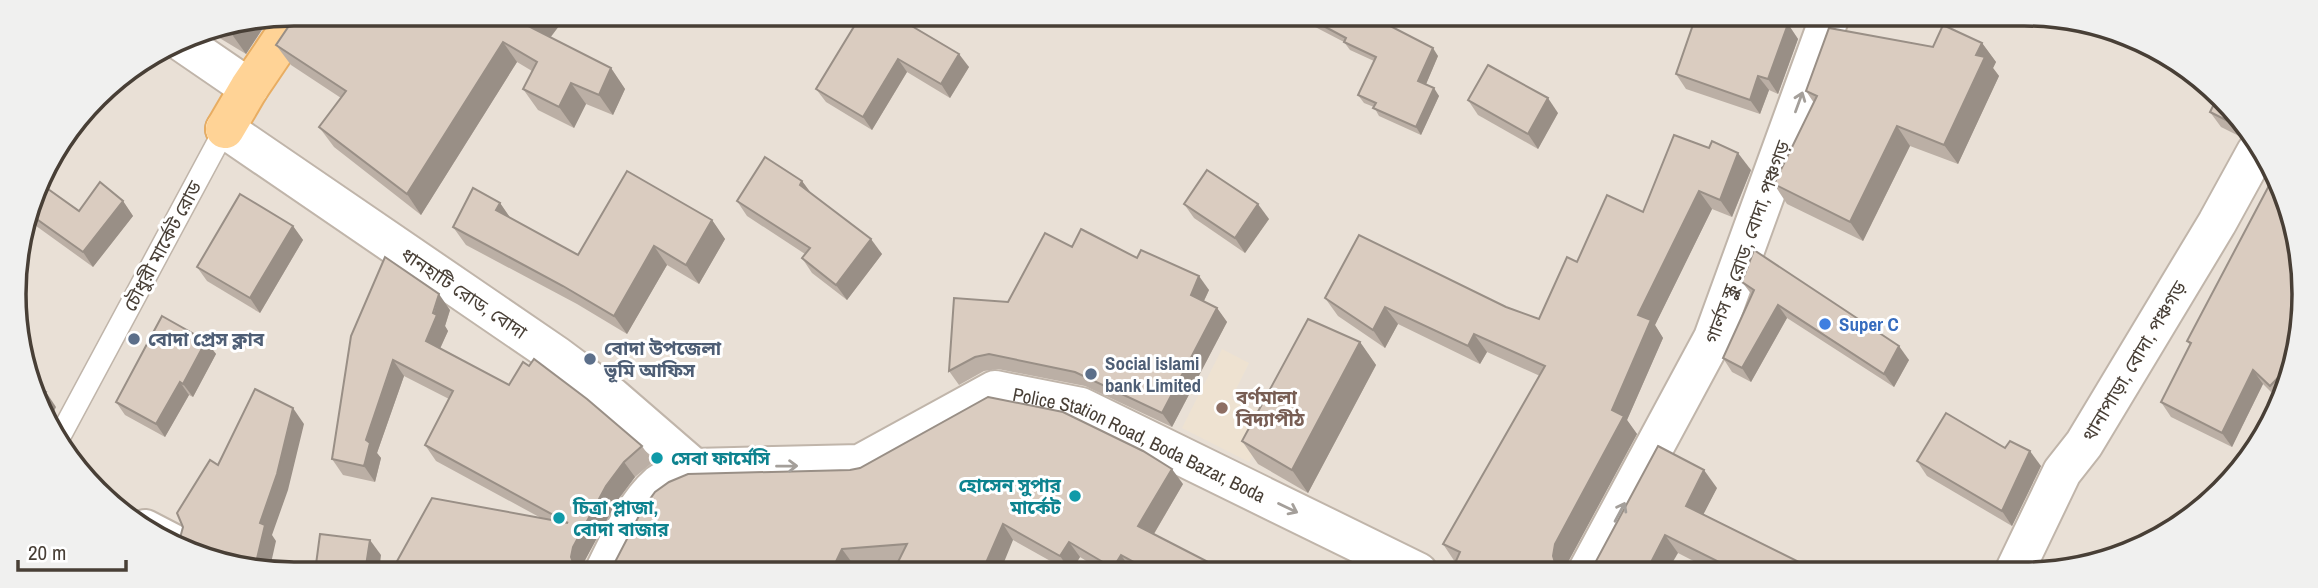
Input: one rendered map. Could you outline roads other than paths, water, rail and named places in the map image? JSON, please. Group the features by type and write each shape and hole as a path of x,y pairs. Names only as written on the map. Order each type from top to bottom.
{"main road":[{"path":"225,129 248,88 291,26"}],"street":[{"name":"গার্লস স্কুল রোড, বোদা, পঞ্চগড়","path":"1592,562 1713,338 1826,26"},
{"path":"190,48 248,88"},
{"name":"ধানহাটি রোড, বোদা","path":"225,129 556,356 612,397 694,468"},
{"name":"থানাপাড়া, বোদা, পঞ্চগড়","path":"2019,562 2062,472 2084,444 2217,223 2254,156"},
{"name":"Police Station Road, Boda Bazar, Boda","path":"694,468 860,464 995,390 1081,407 1399,562"},
{"path":"609,562 630,519 660,483 694,468"}],"lane":[{"name":"চৌধুরী মার্কেট রোড","path":"63,430 225,129"}],"place":[{"name":"Super C","path":"1825,324"},
{"name":"বোদা প্রেস ক্লাব","path":"134,339"},
{"name":"বোদা উপজেলা ভূমি আফিস","path":"590,359"},
{"name":"Social islami bank Limited","path":"1091,374"},
{"name":"বর্ণমালা বিদ্যাপীঠ","path":"1222,408"},
{"name":"সেবা ফার্মেসি","path":"657,458"},
{"name":"হোসেন সুপার মার্কেট","path":"1075,496"},
{"name":"চিত্রা প্লাজা, বোদা বাজার","path":"559,518"}]}
